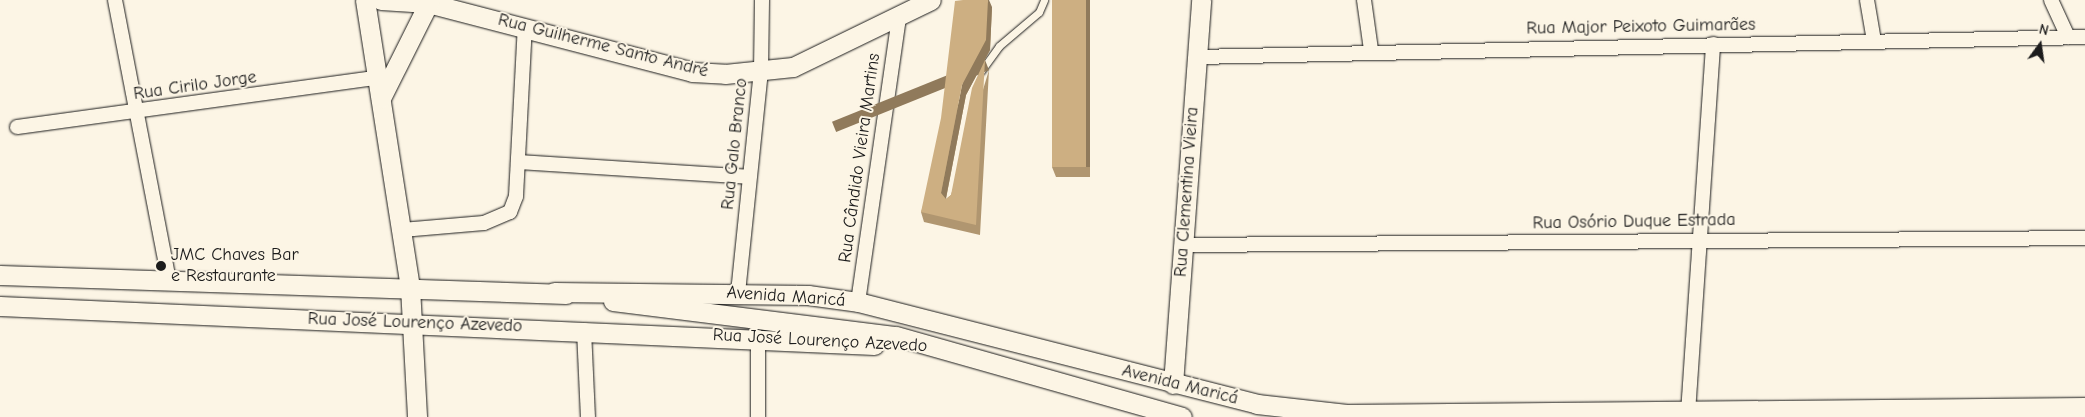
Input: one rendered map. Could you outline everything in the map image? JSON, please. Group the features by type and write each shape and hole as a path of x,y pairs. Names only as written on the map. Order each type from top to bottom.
{"street":[{"path":"116,0 140,112 169,281"},
{"path":"365,0 410,287 414,323 416,417"},
{"name":"Rua Guilherme Santo André","path":"381,0 429,2 692,72 761,72 793,67 899,19 931,0"},
{"name":"Rua Galo Branco","path":"738,293 761,72 762,0"},
{"name":"Rua Clementina Vieira","path":"1173,384 1201,0"},
{"path":"1364,0 1371,50"},
{"path":"1867,0 1874,41"},
{"path":"2051,0 2068,37"},
{"path":"381,98 429,2"},
{"name":"Rua Cândido Vieira Martins","path":"858,302 899,19"},
{"path":"402,230 502,219 510,212 516,196 525,27"},
{"name":"Rua Major Peixoto Guimarães","path":"1197,57 1371,50 2085,37"},
{"path":"1688,413 1714,44"},
{"name":"Rua Cirilo Jorge","path":"17,127 140,112 378,78"},
{"path":"518,162 749,178"},
{"name":"Rua Osório Duque Estrada","path":"1183,245 2085,238"},
{"name":"Rua José Lourenço Azevedo","path":"0,275 554,292 896,336 938,348"},
{"name":"Avenida Maricá","path":"554,292 738,293 858,302 1257,404 1346,414 1688,413 2085,407"},
{"name":"Rua José Lourenço Azevedo","path":"0,306 758,337 938,348"},
{"path":"584,330 588,417"},
{"path":"758,337 758,417"},
{"path":"938,348 1182,417"}],"lane":[{"path":"978,80 999,46 1039,12 1044,0"}],"building":[{"path":"988,0 986,40 962,85 941,193 946,199 951,195 972,88 985,60 976,225 921,212 941,118 955,1"},
{"path":"1052,0 1086,0 1086,167 1052,167"}],"place":[{"name":"JMC Chaves Bar e Restaurante","path":"161,266"}]}
